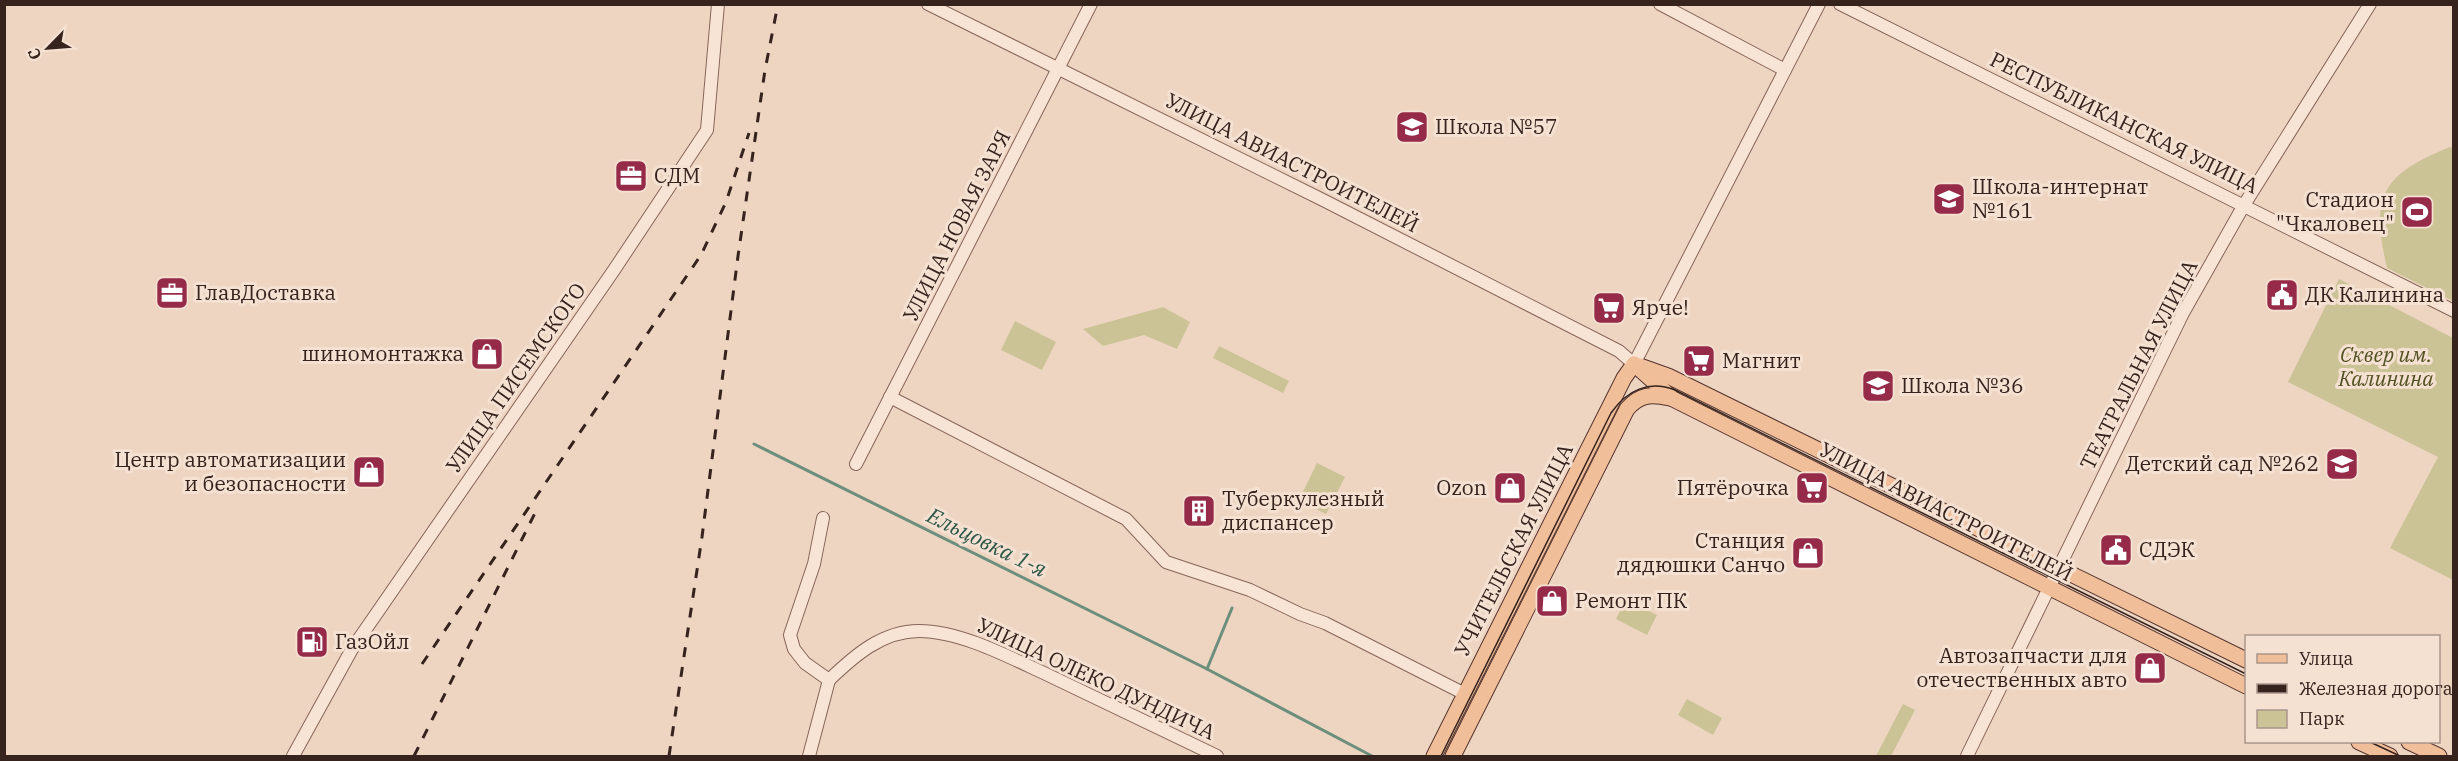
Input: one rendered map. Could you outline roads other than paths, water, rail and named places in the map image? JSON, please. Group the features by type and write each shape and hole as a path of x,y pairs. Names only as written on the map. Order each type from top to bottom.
{"main road":[{"name":"УЛИЦА АВИАСТРОИТЕЛЕЙ","path":"1634,364 1673,399 2245,685"},
{"name":"УЛИЦА АВИАСТРОИТЕЛЕЙ","path":"1634,364 1668,376 2245,659"},
{"name":"УЧИТЕЛЬСКАЯ УЛИЦА","path":"1453,756 1627,409 1634,401 1638,389 1634,364"},
{"name":"УЧИТЕЛЬСКАЯ УЛИЦА","path":"1434,756 1619,388 1634,364"},
{"path":"1634,401 1652,394 1673,399"},
{"path":"2364,743 2390,756"},
{"path":"2413,743 2439,756"}],"street":[{"name":"УЛИЦА ПИСЕМСКОГО","path":"293,756 352,649 614,270 707,130 718,4"},
{"name":"УЛИЦА АВИАСТРОИТЕЛЕЙ","path":"928,4 1619,351 1634,364"},
{"name":"УЛИЦА НОВАЯ ЗАРЯ","path":"856,464 1060,70 1091,4"},
{"path":"1660,4 1785,70"},
{"name":"УЧИТЕЛЬСКАЯ УЛИЦА","path":"1634,364 1819,4"},
{"name":"РЕСПУБЛИКАНСКАЯ УЛИЦА","path":"1840,4 2454,311"},
{"name":"ТЕАТРАЛЬНАЯ УЛИЦА","path":"1967,756 2061,568 2183,313 2244,205 2370,4"},
{"path":"890,398 1126,519 1166,562 1250,590 1300,614 1325,623 1465,694"},
{"path":"809,756 829,680 805,663 794,649 790,635 814,564 823,518"},
{"name":"УЛИЦА ОЛЕКО ДУНДИЧА","path":"829,680 855,656 886,637 919,631 964,640 1009,657 1217,756"}],"waterway":[{"name":"Ельцовка 1-я","path":"754,444 1207,669"},
{"name":"Ельцовка 1-я","path":"1232,608 1207,669 1372,756"}],"tram line":[{"path":"1441,756 1611,413 1631,393 1656,386 1675,390 2245,674"},
{"path":"2372,743 2400,756"}],"railway":[{"path":"669,756 702,537 738,256 765,70 778,4"},
{"path":"422,664 701,255 726,202 749,133"},
{"path":"414,756 537,509"}],"place":[{"name":"Школа №57","path":"1412,127"},
{"name":"СДМ","path":"631,176"},
{"name":"Школа-интернат №161","path":"1949,199"},
{"name":"Стадион \"Чкаловец\"","path":"2417,212"},
{"name":"ГлавДоставка","path":"172,293"},
{"name":"ДК Калинина","path":"2282,295"},
{"name":"Ярче!","path":"1609,308"},
{"name":"шиномонтажка","path":"487,354"},
{"name":"Магнит","path":"1699,361"},
{"name":"Школа №36","path":"1878,386"},
{"name":"Детский сад №262","path":"2342,464"},
{"name":"Центр автоматизации и безопасности","path":"369,472"},
{"name":"Ozon","path":"1510,488"},
{"name":"Пятёрочка","path":"1812,488"},
{"name":"Туберкулезный диспансер","path":"1199,511"},
{"name":"СДЭК","path":"2116,550"},
{"name":"Станция дядюшки Санчо","path":"1808,553"},
{"name":"Ремонт ПК","path":"1552,601"},
{"name":"ГазОйл","path":"312,642"},
{"name":"Автозапчасти для отечественных авто","path":"2150,668"}],"park label":[{"name":"Сквер им. Калинина","path":"2386,367"}]}
